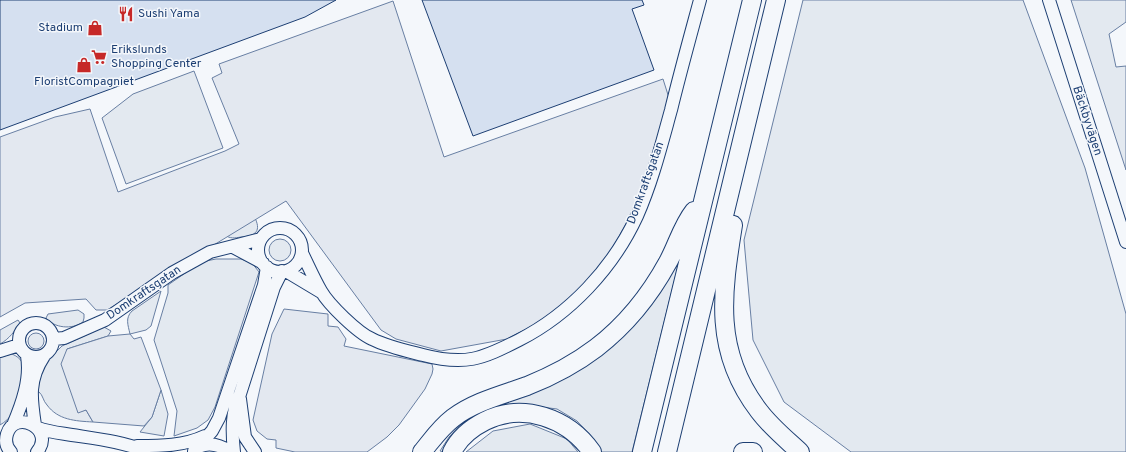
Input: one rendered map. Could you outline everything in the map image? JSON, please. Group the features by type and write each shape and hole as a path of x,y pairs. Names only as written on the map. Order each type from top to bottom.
{"highway":[{"path":"642,452 752,0"},
{"path":"667,452 776,0"},
{"path":"733,180 738,196 729,252 723,310 727,341 742,386 770,424 800,452"},
{"path":"422,452 439,431 452,419 466,410 557,373 584,357 609,337 651,290 668,262 688,219 703,200"},
{"path":"432,452 455,422 482,403"},
{"path":"452,452 465,434 476,426 505,414 520,413 536,414 550,418 564,425 576,434 592,452"},
{"path":"743,452 753,452"}],"street":[{"name":"Domkraftsgatan","path":"284,271 322,293 361,333 383,344 442,360 463,361 482,357 528,336 552,320 574,301 599,275 619,248 637,215 654,171 700,0"},
{"name":"Bäckbyvägen","path":"1049,0 1126,242"},
{"path":"193,451 212,431 219,418 264,285 265,265 258,251 261,239 273,229 287,229 298,237 302,252 296,265 284,271 274,287 240,394 236,401 232,428 234,452"},
{"name":"Domkraftsgatan","path":"54,339 64,338 105,320 172,273 210,252 261,239"},
{"path":"233,247 273,270 284,271"},
{"name":"Domkraftsgatan","path":"302,252 322,293"},
{"path":"10,452 5,440 7,430 21,403 28,376 29,364 27,356 19,345 19,337 27,325 41,323 47,326 52,332 54,339 52,349 44,356 35,371 31,389 36,427 41,435 42,442 40,449 37,452"},
{"path":"0,351 19,345"},
{"path":"27,356 36,358 44,356"},
{"path":"240,394 245,437 255,452"},
{"path":"7,430 20,422 28,422 36,427 50,432 134,446 148,452"},
{"path":"134,446 185,443 205,436 212,431"},
{"path":"193,451 199,447 212,444 224,447 231,452"}],"shaded area":[{"path":"803,0 1023,0 1085,168 1126,314 1126,452 851,452 784,402 753,340 744,240"},
{"path":"1071,0 1126,0 1126,22 1109,34 1116,67 1126,66 1126,170"},
{"path":"393,1 444,157 663,79 669,98 643,186 626,224 609,254 583,286 560,306 536,324 507,339 441,351 396,339 381,330 286,201 107,310 96,310 86,299 25,303 0,317 0,137 55,117 90,109 118,192 225,151 239,144 212,78 222,73 219,64"},
{"path":"194,71 223,148 126,184 102,118 133,94"},
{"path":"254,216 257,229 254,234 235,238 225,235"},
{"path":"276,239 284,239 291,246 291,254 284,261 276,261 269,254 269,246"},
{"path":"680,258 632,452 601,452 593,438 577,421 557,409 526,405 444,452 440,451 449,437 461,424 473,416 498,402 549,385"},
{"path":"216,259 241,259 252,263 259,272 215,407 208,420 197,428 174,436 177,411 154,340 168,293 168,285 201,262"},
{"path":"161,291 151,326 146,330 130,334 128,316 132,311"},
{"path":"284,309 328,314 328,326 338,327 346,339 344,346 432,364 432,374 425,389 399,425 387,437 367,452 295,452 276,448 276,440 267,439 257,431 253,420 272,334"},
{"path":"78,310 84,314 83,322 79,325 69,327 58,326 46,318 48,314"},
{"path":"18,320 20,323 16,329 0,344 0,330"},
{"path":"104,327 111,331 108,336 67,349 78,412 86,410 93,422 67,419 56,414 51,410 40,393 37,392 36,382 47,361 62,346"},
{"path":"36,333 43,338 44,341 39,348 36,349 29,344 28,341 33,334"},
{"path":"130,334 134,339 141,337 161,390 152,417 144,426 93,422 86,410 78,413 61,364 67,349 108,336"},
{"path":"12,354 18,357 22,362 24,366 24,377 12,414 0,425 0,357"},
{"path":"161,390 168,414 164,436 140,432 152,417"},
{"path":"530,424 567,439 578,452 466,452 493,431"}],"building":[{"name":"Erikslunds Shopping Center","path":"0,0 336,0 305,17 0,130"},
{"path":"422,0 642,0 644,5 632,9 654,70 473,136"}],"place":[{"name":"Sushi Yama","path":"126,14"},
{"name":"Stadium","path":"95,28"},
{"name":"Erikslunds Shopping Center","path":"99,57"},
{"name":"FloristCompagniet","path":"84,65"}]}
